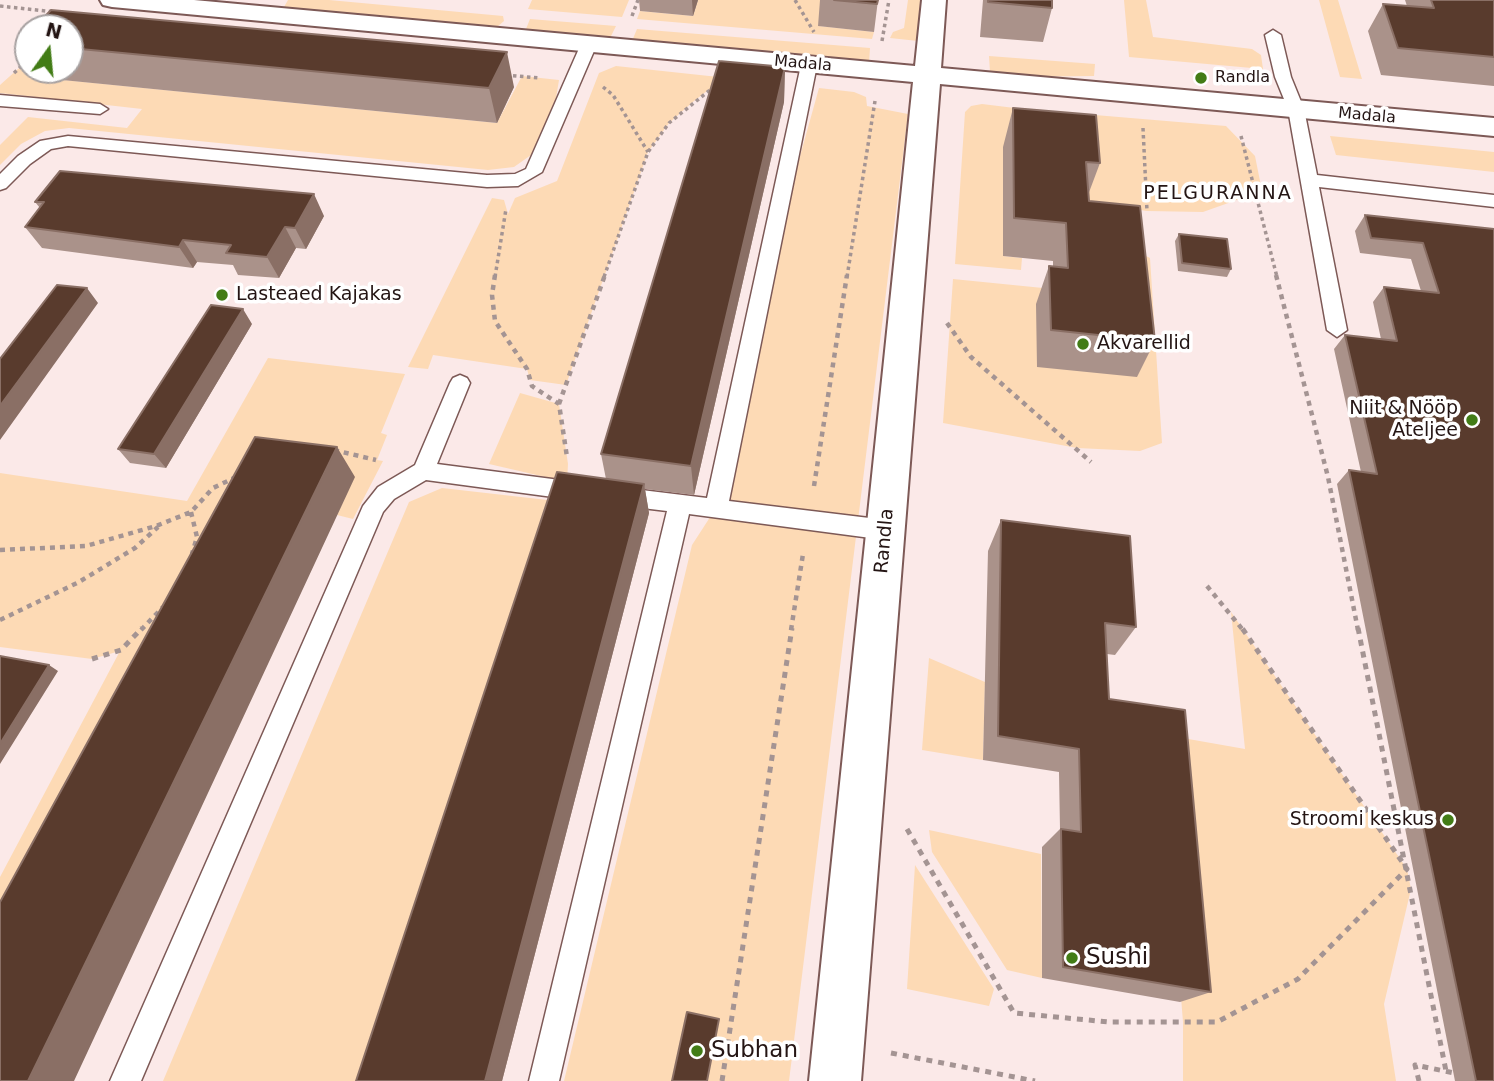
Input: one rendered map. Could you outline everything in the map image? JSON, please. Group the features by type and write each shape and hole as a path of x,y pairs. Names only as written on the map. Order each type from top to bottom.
{"street":[{"name":"Madala","path":"112,0 1494,127"},
{"name":"Randla","path":"835,1081 934,0"}],"lane":[{"path":"1273,35 1283,77 1296,109 1337,330"},
{"path":"0,184 24,160 46,145 68,141 487,181 518,180 533,172 589,44"},
{"path":"716,508 809,65"},
{"path":"0,101 3,99 100,109"},
{"path":"1309,180 1494,201"},
{"path":"125,1081 374,506 386,493 423,471 460,383"},
{"path":"423,471 886,530"},
{"path":"544,1081 680,504"}],"path":[{"path":"630,20 638,0"},
{"path":"796,0 811,22 816,37"},
{"path":"880,52 889,0"},
{"path":"497,74 572,81 606,88 648,152"},
{"path":"567,490 568,464 559,404 648,152 669,122 707,91 717,87"},
{"path":"722,1081 876,91"},
{"path":"1140,95 1147,211"},
{"path":"1238,123 1328,477 1446,1071"},
{"path":"487,181 503,194 507,215 492,295 495,321 527,369 532,386 559,404"},
{"path":"944,319 971,357 1091,462"},
{"path":"328,448 423,471"},
{"path":"0,550 86,546 161,523 191,512 214,488 248,471"},
{"path":"190,560 197,537 191,512"},
{"path":"0,620 79,582 135,548 161,523"},
{"path":"1207,586 1230,612 1407,869"},
{"path":"93,659 121,650 167,600"},
{"path":"907,829 1014,1013 1109,1022 1217,1022 1298,979 1407,869"},
{"path":"891,1053 1035,1081"},
{"path":"1419,1081 1415,1065 1470,1076"}],"shaded area":[{"path":"288,0 329,0 503,16 504,21 497,27 284,7"},
{"path":"532,0 629,0 622,17 528,9"},
{"path":"698,0 824,0 819,26 874,32 872,39 637,19 640,11 693,16"},
{"path":"908,0 922,0 918,41 890,38 893,32 904,28"},
{"path":"1124,0 1146,0 1153,37 1252,49 1261,55 1263,69 1129,57"},
{"path":"1319,0 1338,0 1362,79 1340,77"},
{"path":"530,19 616,26 610,38 526,29"},
{"path":"637,29 870,48 869,63 632,41"},
{"path":"989,56 1095,64 1094,76 1016,77 990,72"},
{"path":"616,66 737,79 707,91 694,101 669,123 648,152 566,385 530,380 527,369 433,355 428,369 408,367 492,198 504,200 508,214 515,198 557,181 599,73"},
{"path":"14,72 14,84 84,82 497,123 522,76 559,80 556,98 531,155 514,167 488,170 69,128 45,131 21,144 0,165 0,145 28,117 127,128 142,109 0,93 0,85"},
{"path":"819,88 854,92 866,97 867,106 908,114 789,1081 564,1081 692,545 716,508 760,300"},
{"path":"982,104 1031,110 1003,147 1003,256 1022,258 1021,270 955,264 965,112 971,106"},
{"path":"1083,114 1226,126 1255,156 1262,191 1203,212 1147,211 1086,202"},
{"path":"1330,136 1494,152 1494,172 1336,155"},
{"path":"1124,245 1150,258 1162,443 1140,451 1077,448 943,423 953,279 1053,289"},
{"path":"268,358 405,374 381,433 387,435 377,460 383,461 353,519 337,515 354,478 0,996 0,877 120,651 92,659 0,647 0,473 187,501"},
{"path":"520,393 559,404 568,464 567,482 489,464"},
{"path":"442,488 565,502 381,1081 163,1081 409,502"},
{"path":"1231,612 1407,869 1411,889 1384,1004 1396,1081 1183,1081 1183,1022 1160,734 1245,749"},
{"path":"929,658 985,682 983,760 922,750"},
{"path":"929,830 1041,854 1042,978 1007,970 932,852"},
{"path":"915,865 994,989 989,1006 907,989"}],"building":[{"path":"834,0 878,0 877,4"},
{"path":"1052,0 1052,8 988,2"},
{"path":"1431,0 1494,0 1494,57 1398,48 1383,4 1434,8"},
{"path":"51,10 507,52 489,88 84,49 84,14 47,14"},
{"path":"719,61 785,67 691,466 601,454"},
{"path":"1013,108 1096,115 1100,163 1086,162 1089,201 1140,206 1155,341 1051,330 1049,266 1068,268 1066,223 1014,218"},
{"path":"60,171 314,194 295,228 285,227 267,257 226,253 231,245 183,240 179,247 25,227 44,202 35,202"},
{"path":"1365,215 1494,229 1494,1081 1476,1081 1349,470 1377,474 1345,335 1397,341 1384,287 1439,293 1423,243 1371,238"},
{"path":"1179,234 1227,239 1231,269 1182,263"},
{"path":"57,285 87,288 0,406 0,359"},
{"path":"211,305 243,309 154,454 118,449"},
{"path":"255,437 337,447 28,1081 0,1081 0,902"},
{"path":"557,472 644,484 485,1081 356,1081"},
{"path":"1001,520 1130,536 1136,627 1105,623 1109,699 1185,710 1211,992 1063,967 1061,829 1081,832 1079,749 998,736"},
{"path":"0,656 49,665 0,744"},
{"name":"Subhan","path":"687,1012 719,1019 707,1081 672,1081"}],"place":[{"name":"Randla","path":"1201,78"},
{"name":"Lasteaed Kajakas","path":"222,295"},
{"name":"Akvarellid","path":"1083,344"},
{"name":"Niit & Nööp Ateljee","path":"1472,420"},
{"name":"Stroomi keskus","path":"1448,820"},
{"name":"Sushi","path":"1072,958"},
{"name":"Subhan","path":"697,1051"}],"district":[{"name":"PELGURANNA","path":"1218,194"}]}
